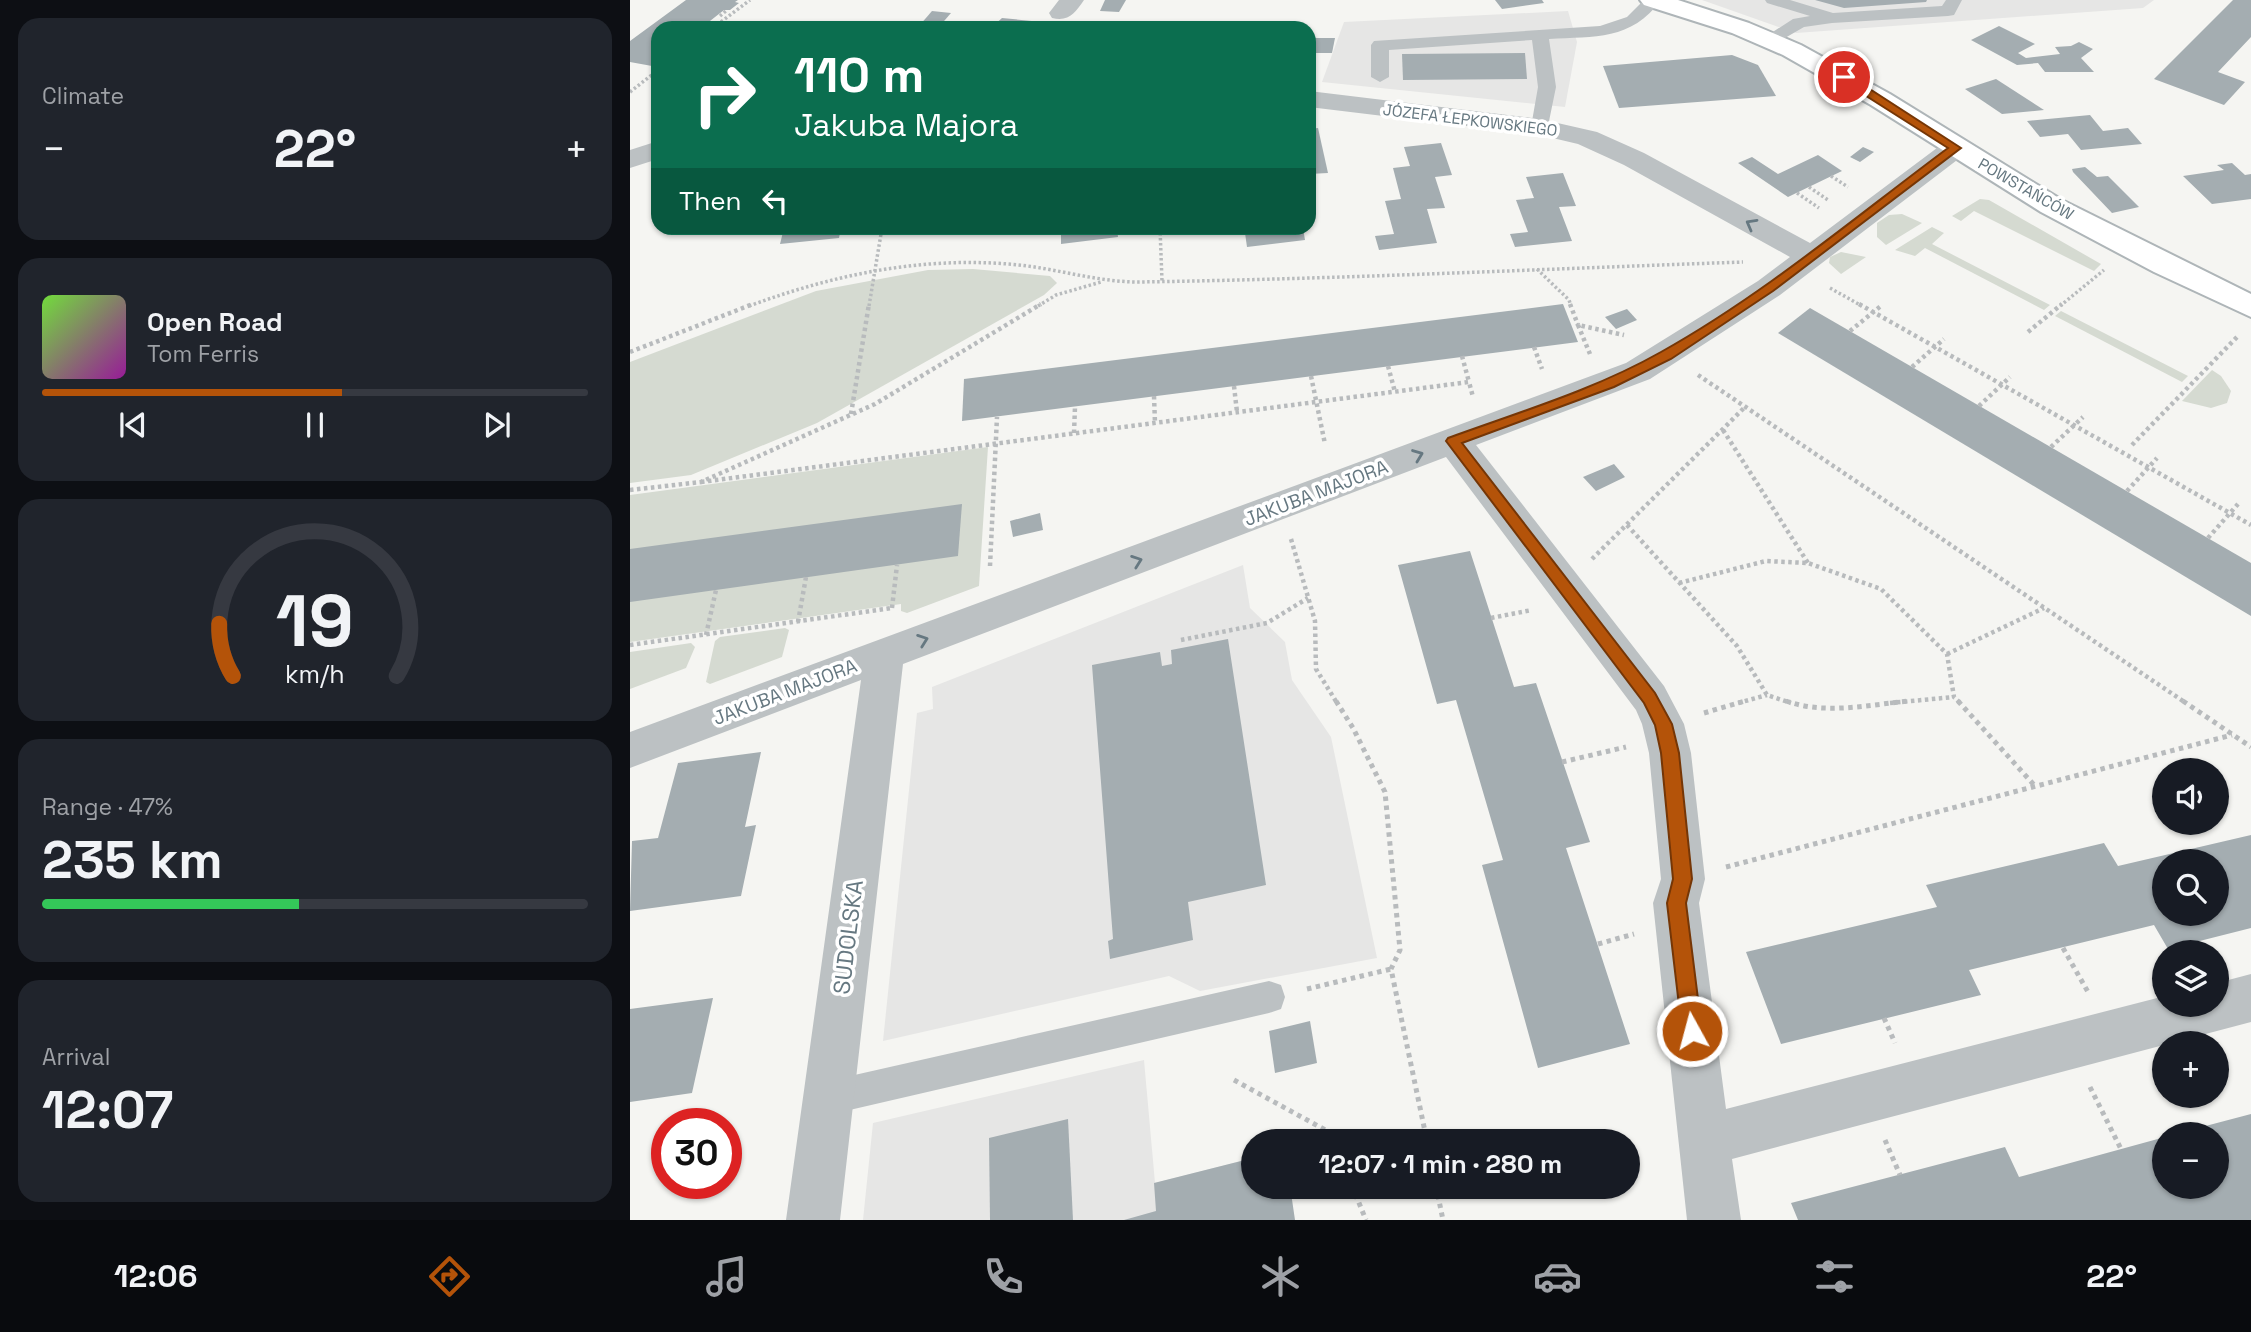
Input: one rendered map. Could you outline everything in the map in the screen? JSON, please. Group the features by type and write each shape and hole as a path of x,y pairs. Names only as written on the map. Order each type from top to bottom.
{"street":[{"name":"POWSTAŃCÓW","path":"1652,0 1722,21 1771,41 1844,77 1955,148 2247,319"},
{"name":"JÓZEFA ŁEPKOWSKIEGO","path":"1316,100 1541,127 1587,138 1634,159 1811,256"},
{"name":"JAKUBA MAJORA","path":"630,750 888,636 1453,441 1638,371 1769,288 1955,148"},
{"path":"630,160 651,152"},
{"path":"1453,441 1650,698 1663,724 1670,753 1683,879 1676,903 1714,1220"},
{"name":"SUDOLSKA","path":"813,1220 888,636"},
{"path":"1706,1140 2251,998"}],"lane":[{"path":"1380,77 1380,45 1540,36 1620,27 1633,21 1652,0"},
{"path":"1773,0 1832,18"},
{"path":"1771,41 1799,23 1832,18 1948,11 1954,0"},
{"path":"1540,36 1547,87 1541,127"},
{"path":"828,1098 1269,998"}],"path":[{"path":"722,21 750,0"},
{"path":"726,18 720,16 727,10"},
{"path":"630,92 651,76"},
{"path":"1831,176 1849,187"},
{"path":"1809,187 1830,202"},
{"path":"1797,193 1821,209"},
{"path":"851,415 881,235"},
{"path":"1160,235 1162,281"},
{"path":"701,482 875,404 1056,295 1104,282 1748,262"},
{"path":"630,352 798,286 877,269 923,263 1001,263 1055,270 1104,282"},
{"path":"2028,332 2110,264"},
{"path":"1537,269 1569,300 1591,358"},
{"path":"1830,288 2251,524"},
{"path":"1850,331 1882,305"},
{"path":"2132,444 2247,319"},
{"path":"1578,325 1626,336"},
{"path":"1912,367 1944,339"},
{"path":"1534,347 1543,372"},
{"path":"1462,356 1474,401"},
{"path":"1388,366 1395,392"},
{"path":"1695,373 2251,747"},
{"path":"1311,376 1325,444"},
{"path":"1979,406 2010,377"},
{"path":"630,491 1469,382"},
{"path":"1234,386 1237,412"},
{"path":"1154,396 1155,423"},
{"path":"1074,433 1075,407"},
{"path":"1588,563 1745,407"},
{"path":"990,566 997,416"},
{"path":"2051,447 2083,418"},
{"path":"1723,430 1808,563"},
{"path":"2127,491 2157,458"},
{"path":"2208,538 2238,504"},
{"path":"1627,525 1737,646 1767,695"},
{"path":"1287,528 1315,621 1316,669 1353,728 1385,792 1400,950 1391,969 1424,1129"},
{"path":"1679,583 1766,561 1808,563 1881,589 1947,654 1954,697 2035,786"},
{"path":"888,636 897,565"},
{"path":"798,622 806,577"},
{"path":"706,635 716,590"},
{"path":"1181,639 1266,623 1308,598"},
{"path":"630,645 892,608"},
{"path":"1947,654 2044,608"},
{"path":"1492,618 1539,609"},
{"path":"1701,714 1767,695 1799,706 1830,709 1954,697"},
{"path":"1683,879 2233,735"},
{"path":"1562,762 1639,744"},
{"path":"1598,944 1647,931"},
{"path":"1269,998 1391,969"},
{"path":"1234,1080 1324,1129"},
{"path":"2087,1082 2121,1149"},
{"path":"1882,1133 1900,1175"},
{"path":"1357,1199 1366,1220"},
{"path":"1439,1199 1443,1220"}],"shaded area":[{"path":"1702,0 2154,0 2143,8 1796,33"},
{"path":"1568,11 1577,42 1565,107 1322,82 1344,22"},
{"path":"1980,199 1989,200 2101,264 2094,271 1974,211 1961,221 1952,216"},
{"path":"1902,214 1922,223 1886,245 1877,237 1877,223 1889,215"},
{"path":"1932,227 1944,233 1932,244 2050,305 2044,310 1925,248 1915,256 1895,250"},
{"path":"1841,252 1866,257 1841,274 1829,263 1830,257"},
{"path":"973,269 1050,276 1057,283 1044,295 817,423 691,475 630,483 630,362 816,291 928,270"},
{"path":"2061,311 2188,376 2182,382 2055,316"},
{"path":"2212,370 2221,376 2231,391 2227,403 2211,408 2182,401"},
{"path":"988,447 979,586 907,613 901,611 901,604 630,642 630,495"},
{"path":"1243,565 1250,608 1285,642 1292,680 1331,737 1377,958 1200,991 1169,976 883,1041 917,713 933,709 932,687"},
{"path":"785,628 789,630 782,657 710,684 706,682 715,641 720,637"},
{"path":"691,643 695,647 686,668 630,689 630,652"},
{"path":"1144,1060 1155,1183 1241,1161 1241,1199 1269,1199 1295,1220 863,1220 873,1123"}],"building":[{"path":"686,0 738,0 735,2 739,3 710,21 657,21"},
{"path":"1105,0 1126,0 1119,12 1100,11"},
{"path":"1495,0 1542,0 1544,3 1502,9"},
{"path":"1815,0 1927,0 1844,8"},
{"path":"2233,0 2251,0 2251,37 2218,72 2245,82 2224,105 2154,79"},
{"path":"932,11 951,13 944,21 923,21"},
{"path":"1002,18 1032,21 999,21"},
{"path":"651,26 651,66 630,62 630,41"},
{"path":"1999,26 2035,44 2018,53 2026,58 2060,54 2055,47 2071,46 2079,42 2093,49 2081,58 2094,72 2045,72 2038,63 2017,65 1971,40"},
{"path":"1316,38 1335,38 1332,53 1316,53"},
{"path":"1525,53 1527,79 1403,80 1402,54"},
{"path":"1732,55 1758,65 1776,96 1619,108 1603,66"},
{"path":"1996,79 2044,110 2002,114 1965,89"},
{"path":"2090,115 2103,131 2128,128 2142,144 2081,150 2068,134 2040,137 2027,121"},
{"path":"1318,128 1328,173 1316,174"},
{"path":"1441,143 1452,175 1435,177 1445,208 1427,209 1437,243 1379,250 1375,236 1394,234 1385,201 1401,199 1393,168 1410,166 1404,147"},
{"path":"1863,147 1874,152 1860,162 1850,157"},
{"path":"1818,155 1842,171 1788,197 1738,163 1752,157 1778,174"},
{"path":"2232,163 2245,175 2251,174 2251,199 2212,204 2183,176 2224,170 2217,165"},
{"path":"2085,167 2097,177 2108,176 2139,207 2112,213 2072,169"},
{"path":"1563,173 1576,206 1559,207 1572,241 1515,247 1510,234 1528,232 1516,200 1534,198 1526,177"},
{"path":"782,235 840,235 839,238 780,244"},
{"path":"1061,235 1118,235 1118,237 1061,244"},
{"path":"1245,235 1304,235 1305,240 1247,247"},
{"path":"1563,304 1578,342 962,421 964,379"},
{"path":"1810,308 2251,563 2251,616 1778,333"},
{"path":"1627,309 1637,320 1616,329 1605,317"},
{"path":"1614,464 1625,477 1596,491 1583,477"},
{"path":"962,504 958,556 630,602 630,549"},
{"path":"1040,513 1043,530 1013,537 1010,521"},
{"path":"1470,551 1514,687 1536,683 1590,842 1566,848 1630,1044 1538,1068 1482,865 1503,860 1456,700 1437,704 1398,565"},
{"path":"1228,639 1266,885 1188,902 1193,940 1110,959 1108,941 1113,939 1092,665 1160,652 1162,666 1172,664 1171,650"},
{"path":"761,752 745,827 756,825 741,896 630,911 632,841 658,838 678,763"},
{"path":"2251,835 2251,928 2204,940 2163,940 2155,926 2229,926 2229,849 2191,849"},
{"path":"2104,843 2118,866 2152,858 2152,925 1969,970 1981,995 1781,1044 1746,952 1937,907 1926,885"},
{"path":"713,998 692,1093 630,1102 630,1009"},
{"path":"1310,1021 1317,1063 1275,1073 1269,1031"},
{"path":"2251,1114 2251,1220 1798,1220 1791,1203 2005,1147 2019,1177 2152,1141 2152,1199 2229,1199 2229,1122 2221,1122"},
{"path":"1068,1119 1073,1220 990,1220 989,1138"},
{"path":"1241,1161 1241,1199 1292,1199 1295,1220 1124,1220 1156,1211 1154,1183"}],"route":[{"path":"1692,1031 1676,903 1683,879 1670,753 1663,724 1650,698 1453,441 1609,384 1666,355 1769,288 1955,148 1844,77"}]}
